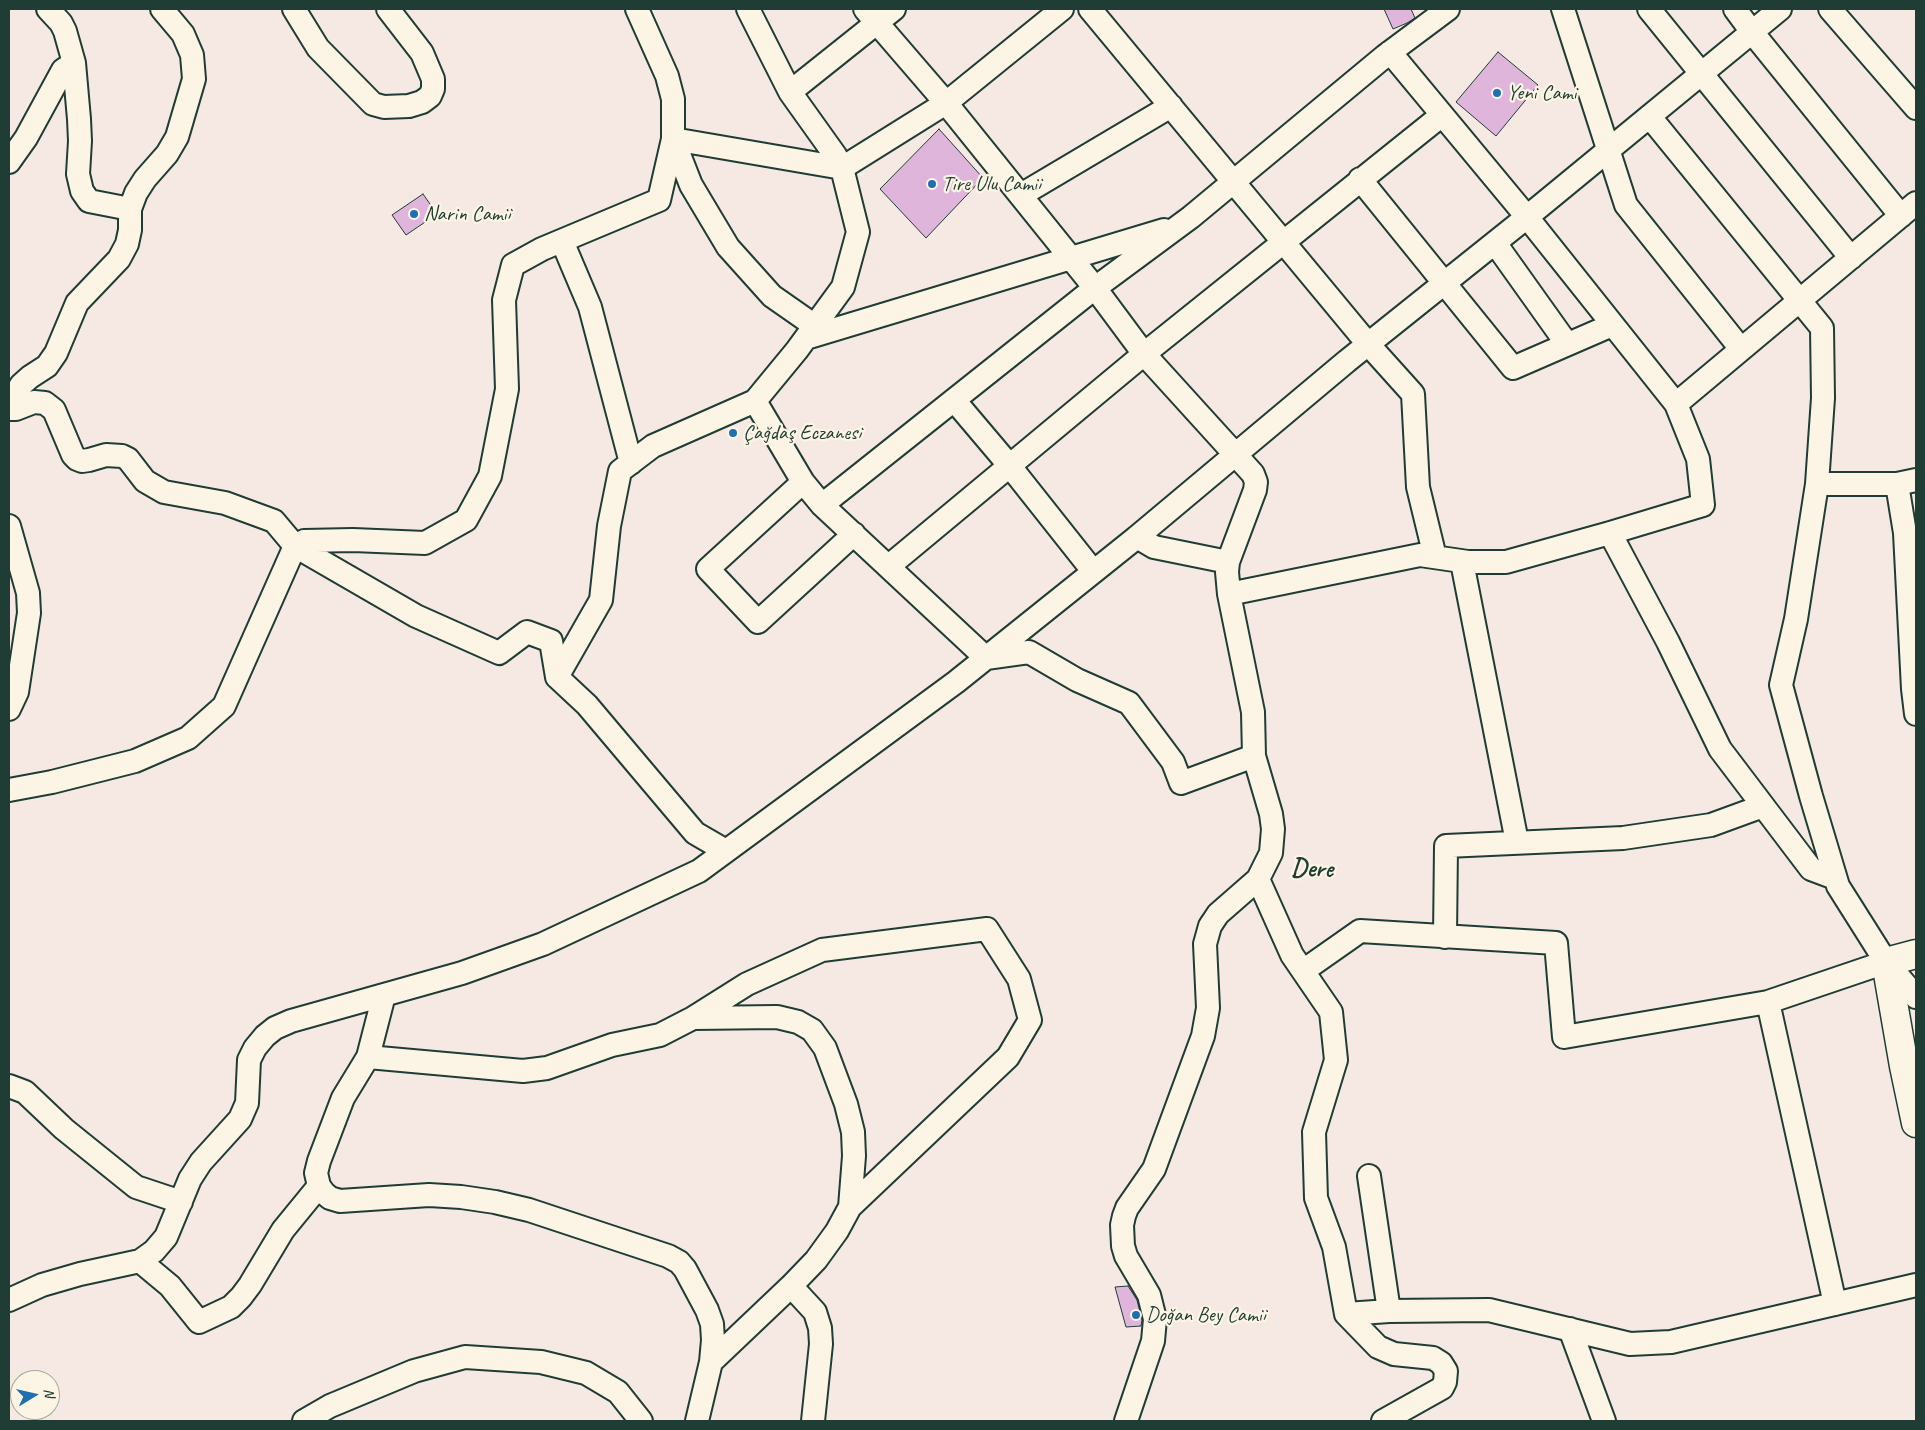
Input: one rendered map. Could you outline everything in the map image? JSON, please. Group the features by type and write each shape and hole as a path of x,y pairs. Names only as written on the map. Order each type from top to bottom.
{"main road":[{"path":"1916,954 1886,962 1916,1123"}],"street":[{"path":"48,9 61,23 65,31 74,63 80,141 78,174 82,191 89,201 130,210"},
{"path":"162,9 183,34 192,55 194,79 177,137 167,154 145,179 136,193 130,210 130,230 127,244 119,260 77,303 56,353 48,366 21,385 9,408 16,409 34,402 45,402 54,410 73,455 77,460 89,460 106,454 122,456 128,459 144,481 164,492 226,504 274,521 295,546 416,616 499,653 527,632 551,641 557,676 587,705 695,833 726,851"},
{"path":"294,9 318,48 373,104 397,108 422,102 430,96 433,89 433,79 422,53 388,9"},
{"path":"9,790 52,782 135,761 188,738 224,706 295,546 304,541 354,540 425,543 466,520 490,476 507,389 504,300 513,265 562,241 659,200 674,139 674,112 671,87 663,65 636,9"},
{"path":"557,676 601,600 609,526 620,471 653,446 755,401 843,287 858,232 842,168 835,155 790,92 748,9"},
{"path":"674,139 842,168 946,103 1062,9"},
{"path":"1090,9 1368,344 1414,394 1418,487 1435,557"},
{"path":"822,505 1095,288 1180,226 1390,52 1448,9"},
{"path":"1563,9 1626,206 1741,349"},
{"path":"1649,9 1851,258"},
{"path":"1676,404 1909,210 1752,32 1735,9"},
{"path":"9,1300 42,1286 80,1274 140,1261 154,1251 166,1237 190,1179 201,1162 240,1119 246,1103 249,1060 264,1036 275,1028 291,1021 462,974 543,944 699,871 956,682 1092,571 1137,537 1368,344 1527,218 1780,9"},
{"path":"1830,9 1916,108"},
{"path":"790,92 879,13 946,103 1095,288 1144,354 1253,474 1256,482 1255,490 1228,562 1227,572 1229,594 1252,712 1254,756 1271,814 1273,829 1271,853 1258,879 1218,914 1210,926 1205,944 1208,1008 1203,1036 1154,1169 1124,1216 1122,1225 1123,1246 1126,1256 1149,1295 1155,1319 1152,1341 1126,1421"},
{"path":"1229,594 1420,555 1462,562 1506,562 1703,505 1698,459 1676,404 1527,218 1390,52"},
{"path":"9,162 26,138 63,70 74,63"},
{"path":"1020,195 1171,106"},
{"path":"889,566 1144,354 1442,114"},
{"path":"1650,116 1822,328 1823,398 1816,484 1796,620 1781,685 1838,886 1886,962 1916,997"},
{"path":"674,139 691,185 728,246 772,296 810,332"},
{"path":"1360,179 1512,368 1612,325"},
{"path":"810,332 1180,226"},
{"path":"562,241 590,308 632,463"},
{"path":"1495,243 1567,344"},
{"path":"954,400 1009,465 1092,571"},
{"path":"755,401 803,482 822,505 986,658"},
{"path":"803,482 708,569 758,622 854,534"},
{"path":"1816,484 1907,482 1910,532 1913,689 1916,714"},
{"path":"9,526 28,593 29,613 17,632 17,692 9,709"},
{"path":"1610,533 1668,642 1720,749 1811,869 1835,878"},
{"path":"1137,537 1154,546 1228,562"},
{"path":"1462,562 1517,842"},
{"path":"986,658 1030,652 1077,680 1129,704 1173,762 1181,782 1254,756"},
{"path":"1445,937 1446,846 1623,838 1711,825 1763,806"},
{"path":"1258,879 1292,955 1331,1012 1336,1060 1314,1132 1316,1198 1334,1247 1346,1314 1378,1346 1394,1354 1433,1358 1441,1363 1446,1372 1442,1388 1383,1421"},
{"path":"368,1057 523,1071 547,1068 612,1045 660,1034 693,1018 747,984 822,950 987,929 1019,979 1030,1020 1008,1057 850,1207 816,1260 711,1362"},
{"path":"1303,972 1360,931 1556,943 1564,1037 1768,1002 1886,962"},
{"path":"384,995 368,1057 343,1098 316,1173 319,1186 330,1198 340,1201 429,1195 495,1202 529,1210 668,1256 678,1262 685,1269 708,1310 712,1324 711,1362 697,1421"},
{"path":"1768,1002 1835,1304"},
{"path":"693,1018 777,1017 798,1022 812,1030 825,1048 846,1104 853,1132 854,1156 850,1207"},
{"path":"9,1086 25,1092 64,1129 136,1186 181,1202"},
{"path":"1369,1176 1389,1311"},
{"path":"140,1261 170,1286 200,1322 231,1307 241,1297 283,1230 319,1186"},
{"path":"1346,1314 1389,1311 1489,1310 1630,1344 1672,1342 1916,1284"},
{"path":"791,1286 815,1312 820,1328 821,1344 813,1421"},
{"path":"1570,1329 1604,1421"},
{"path":"304,1421 330,1406 414,1371 466,1357 542,1362 586,1373 618,1392 641,1421"}],"building":[{"path":"1384,9 1411,9 1415,18 1393,29"},
{"name":"Yeni Cami","path":"1498,52 1538,85 1496,136 1456,102"},
{"name":"Tire Ulu Camii","path":"939,129 983,178 926,238 880,189"},
{"name":"Narin Camii","path":"423,194 437,214 406,235 392,215"},
{"name":"Doğan Bey Camii","path":"1128,1286 1137,1300 1142,1320 1141,1326 1126,1327 1115,1287"}],"place":[{"name":"Yeni Cami","path":"1497,93"},
{"name":"Tire Ulu Camii","path":"932,184"},
{"name":"Narin Camii","path":"414,214"},
{"name":"Çağdaş Eczanesi","path":"733,433"},
{"name":"Doğan Bey Camii","path":"1136,1315"}],"district":[{"name":"Dere","path":"1312,869"}]}
